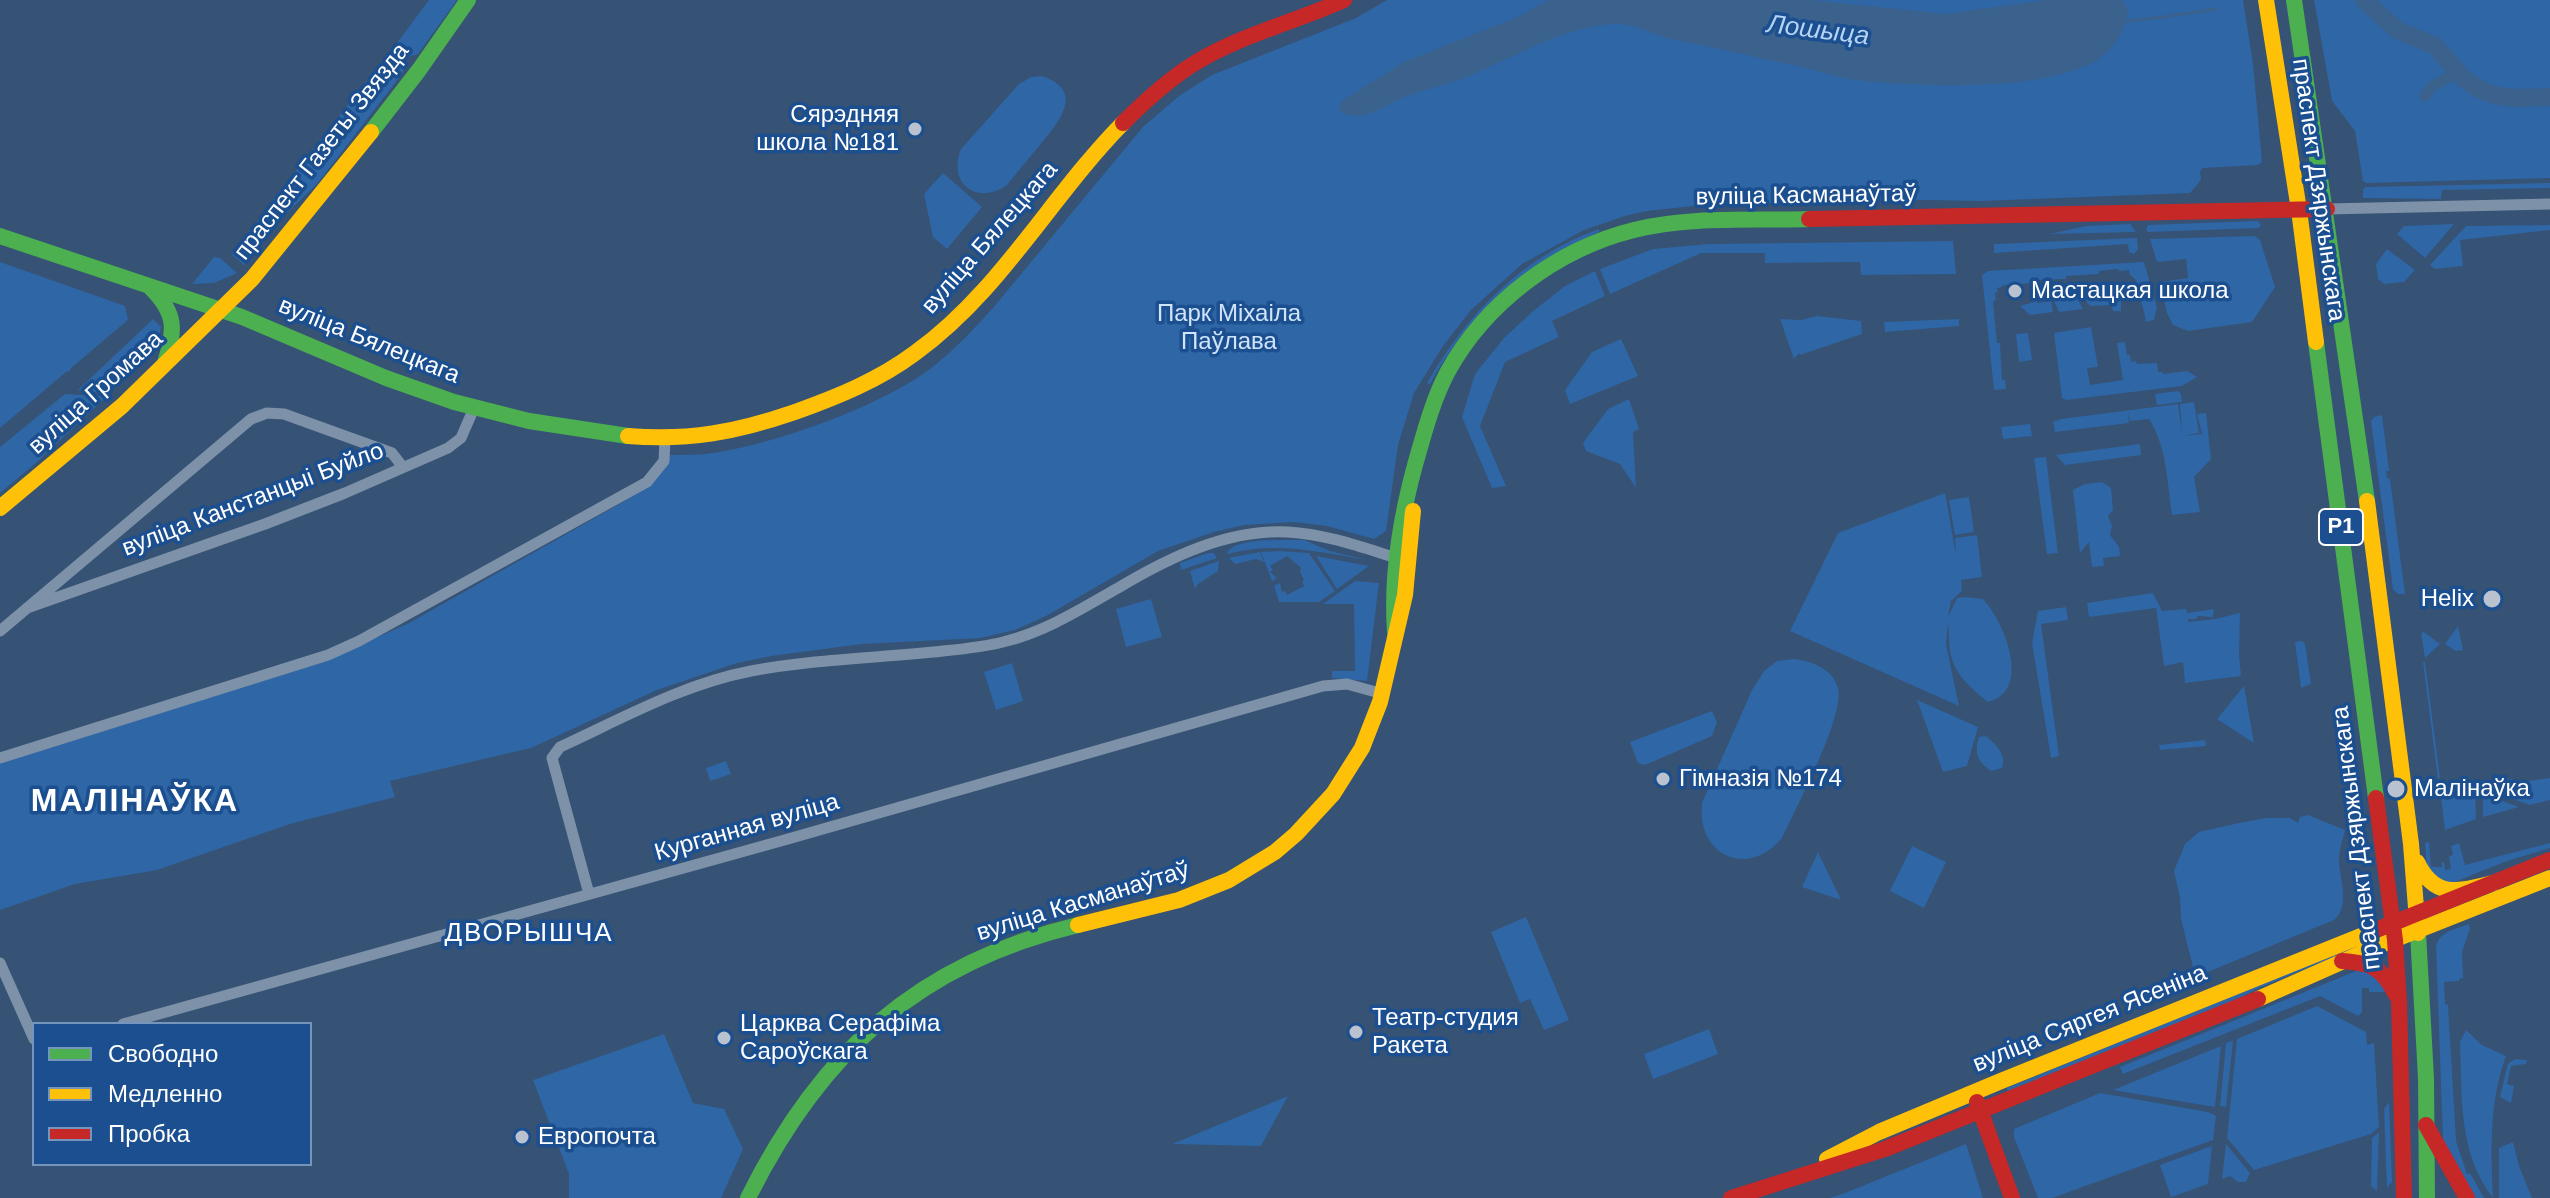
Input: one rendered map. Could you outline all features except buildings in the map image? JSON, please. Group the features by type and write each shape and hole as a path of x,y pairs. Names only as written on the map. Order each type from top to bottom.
{"main road":[{"name":"праспект Газеты Звязда","path":"222,309 287,237 470,0"},
{"name":"вуліца Бялецкага","path":"0,236 222,309 405,385 517,420 573,430 665,439 717,435 763,423 848,392 906,361 953,322 982,292 1112,132 1150,96 1209,55 1344,0"},
{"name":"праспект Дзяржынскага","path":"2266,0 2299,210 2395,940 2404,1198"},
{"name":"праспект Дзяржынскага","path":"2294,0 2327,209 2411,844 2419,931 2427,1198"},
{"name":"вуліца Касманаўтаў","path":"748,1198 762,1165 783,1130 824,1075 849,1047 930,983 1018,942 1198,893 1228,881 1274,854 1307,824 1346,776 1363,748 1383,694 1395,632 1393,607 1403,560 1404,500 1426,422 1448,372 1472,336 1497,308 1527,282 1561,260 1588,246 1631,231 1684,222 2327,209"},
{"path":"149,287 164,300 174,322 164,365"},
{"name":"вуліца Громава","path":"0,508 89,435 222,309"},
{"path":"2411,844 2425,879 2443,890 2455,891 2493,883 2550,860"},
{"name":"вуліца Сяргея Ясеніна","path":"1731,1198 1885,1149 2238,1008 2342,961 2550,878"},
{"name":"вуліца Сяргея Ясеніна","path":"1785,1180 1879,1132 2493,883"},
{"path":"2342,961 2361,962 2380,969 2399,1002"},
{"path":"1974,1093 2012,1198"},
{"path":"2426,1125 2467,1198"}],"street":[{"path":"2327,209 2550,204"},
{"name":"вуліца Канстанцыі Буйло","path":"27,608 265,524 448,448 461,438 474,408"},
{"path":"0,631 251,419 267,413 284,414 392,453 402,466"},
{"path":"0,758 328,655 359,641 647,482 664,461 665,439"},
{"path":"589,894 552,758 560,747 693,687 792,664 908,655 1003,643 1058,623 1162,562 1229,538 1286,532 1312,535 1403,560"},
{"name":"Курганная вуліца","path":"130,1022 1323,686 1347,684 1383,694"},
{"path":"0,963 32,1035"}],"green space":[{"path":"429,0 457,0 418,54 406,54 394,47"},
{"name":"Парк Міхаіла Паўлава","path":"1387,0 2243,0 2253,64 2262,162 2258,165 2203,168 2200,171 2201,180 2190,193 1981,201 1873,199 1845,203 1711,204 1625,216 1584,230 1522,264 1471,310 1443,346 1414,393 1398,445 1386,531 1374,539 1327,526 1294,522 1244,525 1214,532 1158,551 1046,616 1015,630 980,638 862,644 737,663 657,690 531,748 390,781 395,797 290,824 157,870 75,884 0,910 0,763 325,661 409,623 625,501 658,477 670,455 713,453 798,432 860,408 914,380 972,331 1143,127 1179,96 1212,75 1356,18"},
{"path":"2314,0 2550,0 2550,178 2363,181 2355,131 2332,101"},
{"path":"389,53 400,61 404,69 402,74 317,184 282,218 276,218 265,210"},
{"path":"1042,76 1055,82 1066,98 1065,108 1055,127 1007,185 985,193 968,188 958,172 961,149 1019,84 1031,77"},
{"path":"943,173 982,207 947,249 933,237 924,194"},
{"path":"2550,183 2550,188 2442,190 2441,199 2363,198 2366,187"},
{"path":"261,217 272,231 244,265 231,254"},
{"path":"2258,221 2261,225 2259,228 2146,230 2148,225"},
{"path":"2130,224 2136,232 2050,234 2086,226"},
{"path":"2454,224 2425,258 2397,234 2404,226"},
{"path":"2550,225 2550,230 2460,240 2463,266 2435,269 2430,265 2466,226"},
{"path":"1599,229 1599,232 1546,260 1501,293 1481,312 1446,357 1430,384 1427,383 1460,334 1500,290 1546,254"},
{"path":"2255,236 2260,240 2275,287 2252,322 2188,331 2173,325 2160,282 2188,278 2186,259 2157,262 2150,239"},
{"path":"2137,238 2138,249 2134,254 2129,252 2128,244 1994,253 1994,244"},
{"path":"1953,241 1956,274 1861,275 1860,262 1765,263 1765,253 1701,253 1610,294 1600,269 1653,249 1709,244"},
{"path":"2387,249 2415,270 2404,282 2384,284 2378,279 2376,264"},
{"path":"214,257 220,258 237,273 214,283 192,284"},
{"path":"0,262 125,306 128,320 0,428"},
{"path":"2144,262 2157,308 2154,320 2146,322 2136,280 2129,270 2099,271 2099,274 2066,276 2066,279 2033,280 2033,283 1997,288 1996,300 1993,301 2002,380 2005,380 2006,389 1994,390 1982,275 1988,271"},
{"path":"1595,271 1605,296 1552,321 1559,337 1505,362 1480,426 1506,486 1492,488 1462,417 1475,374 1504,338 1532,312 1565,286"},
{"path":"2121,292 2121,311 2113,311 2111,305 2091,306 2087,303 2086,296"},
{"path":"2070,296 2077,298 2083,309 2059,312 2054,301"},
{"path":"2051,301 2053,312 2030,315 2020,306"},
{"path":"1817,316 1861,321 1862,334 1799,353 1794,359 1780,319 1801,320"},
{"path":"153,319 161,327 158,341 118,381 112,381 100,393 78,390"},
{"path":"1959,319 1959,326 1885,332 1884,322"},
{"path":"2091,327 2098,367 2087,368 2090,385 2123,380 2117,343 2125,342 2131,362 2157,363 2158,372 2163,374 2187,371 2197,377 2182,386 2066,400 2062,398 2054,333"},
{"path":"2028,333 2032,360 2019,362 2016,334"},
{"path":"1621,339 1638,376 1570,404 1565,390 1592,352"},
{"path":"2178,391 2182,402 2157,405 2155,394"},
{"path":"65,394 101,396 104,399 0,493 0,447"},
{"path":"1629,399 1639,429 1633,432 1636,488 1620,464 1586,451 1583,443 1608,409"},
{"path":"2194,402 2199,433 2182,436 2202,434 2197,414 2206,413 2211,459 2194,477 2200,512 2172,515 2163,453 2149,419 2130,421 2128,412 2129,423 2055,432 2053,422 2178,404 2182,433 2180,404"},
{"path":"2382,415 2389,471 2386,471 2390,479 2405,594 2398,594 2393,589 2371,421"},
{"path":"2030,424 2032,436 2003,439 2001,427"},
{"path":"2140,444 2141,455 2065,465 2056,455"},
{"path":"2046,457 2058,553 2047,554 2034,458"},
{"path":"2102,482 2111,488 2113,510 2108,516 2112,526 2110,535 2119,547 2120,556 2103,558 2104,566 2092,567 2089,542 2080,553 2073,490 2085,484"},
{"path":"1945,493 1956,555 1955,538 1977,535 1982,577 1961,580 1962,591 1951,601 1948,617 1957,598 1983,599 2006,638 2012,670 2009,684 2002,695 1988,702 1961,676 1953,663 1948,624 1946,644 1959,706 1790,631 1838,533"},
{"path":"1969,497 1974,532 1955,535 1949,500"},
{"path":"1304,540 1330,551 1367,560 1280,548 1227,552 1248,542"},
{"path":"1260,552 1264,562 1256,559 1235,564 1229,558"},
{"path":"1261,552 1309,553 1335,591 1319,602 1279,602 1274,586 1280,583 1282,592 1285,591 1287,595 1304,586 1301,568 1287,556 1270,566 1273,570 1270,572 1277,578 1272,581"},
{"path":"1214,553 1217,558 1181,570 1180,563"},
{"path":"1316,556 1369,566 1337,589"},
{"path":"1219,561 1218,571 1195,589 1190,571"},
{"path":"1355,581 1379,583 1367,681 1332,678 1332,671 1355,671 1354,604 1323,604"},
{"path":"2153,593 2162,611 2186,609 2187,613 2214,609 2213,617 2198,616 2188,619 2188,622 2240,613 2241,676 2185,683 2183,662 2164,666 2156,608 2089,617 2087,603"},
{"path":"1151,599 1162,637 1126,647 1116,609"},
{"path":"2066,607 2068,620 2041,624 2059,756 2051,758 2032,643 2038,611"},
{"path":"2458,626 2463,650 2456,651 2445,644"},
{"path":"2421,633 2440,644 2425,658"},
{"path":"2302,641 2311,684 2301,688 2295,642"},
{"path":"1794,659 1821,667 1832,676 1838,688 1838,701 1827,740 1782,838 1769,850 1754,857 1740,859 1727,856 1707,837 1702,821 1702,803 1752,690 1764,671 1777,661"},
{"path":"2423,662 2440,778 2438,779"},
{"path":"1012,663 1023,701 996,710 984,672"},
{"path":"2244,686 2254,743 2217,719"},
{"path":"1917,700 1978,727 1967,766 1943,772"},
{"path":"1712,711 1717,722 1712,736 1645,765 1638,763 1630,742"},
{"path":"1986,736 2002,754 2002,768 1991,771 1980,760 1977,752 1979,737"},
{"path":"2205,740 2206,746 2160,750 2159,745"},
{"path":"726,761 731,774 710,781 706,768"},
{"path":"2507,778 2520,782 2550,778 2550,800 2530,805 2486,790 2486,785"},
{"path":"2475,783 2476,819 2445,830 2440,789"},
{"path":"2483,794 2519,807 2483,817"},
{"path":"2308,815 2345,830 2339,856 2343,899 2339,914 2334,920 2195,975 2181,919 2174,871 2185,844 2199,832 2266,818 2290,818 2298,823 2300,817"},
{"path":"2429,842 2431,867 2442,867 2444,862 2445,870 2451,869 2451,846 2459,843 2465,865 2550,843 2550,848 2452,883 2436,881 2427,869 2425,843"},
{"path":"1912,846 1946,862 1924,908 1890,891"},
{"path":"1818,852 1841,900 1802,887"},
{"path":"1526,917 1569,1020 1544,1030 1530,999 1520,1003 1491,932"},
{"path":"2469,924 2462,952 2463,978 2444,982 2445,1004 2448,1005 2456,1141 2467,1174 2470,1173 2484,1198 2472,1198 2443,1139 2436,947 2444,934"},
{"path":"2376,937 2228,1004 2008,1093 2007,1088"},
{"path":"2361,969 2384,981 2385,992 2369,992 2369,988 2362,988 2362,1012 2358,1016 2320,996 2123,1074 2120,1067"},
{"path":"2317,1006 2366,1032 2367,1045 2374,1043 2379,1127 2371,1134 2254,1170 2227,1138 2237,1039"},
{"path":"1709,1029 1718,1054 1653,1079 1644,1054"},
{"path":"2466,1030 2482,1045 2506,1056 2494,1108 2493,1198 2473,1162 2464,1123 2460,1042"},
{"path":"664,1034 693,1103 724,1109 743,1149 721,1198 569,1198 569,1174 533,1080"},
{"path":"2233,1041 2226,1107 2220,1106 2226,1043"},
{"path":"2221,1046 2215,1107 2113,1090"},
{"path":"2515,1059 2527,1060 2526,1064 2511,1066 2507,1084 2514,1086 2511,1103 2500,1097 2508,1064"},
{"path":"2100,1093 2208,1112 2216,1116 2213,1140 2052,1198 2038,1198 2014,1137 2014,1129"},
{"path":"1288,1096 1261,1146 1172,1144"},
{"path":"2389,1102 2392,1182 2387,1188 2384,1109"},
{"path":"2379,1132 2377,1191 2371,1186 2372,1138"},
{"path":"2513,1142 2532,1198 2499,1198 2499,1148"},
{"path":"1966,1144 1983,1198 1830,1198 1845,1193"},
{"path":"2226,1144 2250,1173 2246,1182 2238,1182 2230,1176 2222,1179"},
{"path":"2212,1146 2208,1184 2171,1197 2160,1165"}],"water":[{"path":"1548,0 1812,0 1945,14 2046,0 2122,0 2128,10 2119,36 2101,57 2079,69 2018,82 1947,85 1849,79 1666,38 1634,26 1613,24 1577,30 1469,76 1404,97 1365,115 1341,112 1339,105 1342,101 1404,62 1520,16"}],"waterway":[{"name":"Лошыца","path":"2364,0 2397,30 2435,46 2465,80 2481,90 2497,96 2550,97"},
{"name":"Лошыца","path":"2125,21 2216,9"},
{"path":"2425,96 2431,87 2458,72"}],"traffic: fast":[{"path":"371,132 468,0"},
{"path":"2294,0 2367,501"},
{"path":"1395,632 1394,590 1401,527 1429,418 1447,373 1481,324 1503,302 1551,265 1605,239 1634,230 1699,221 1809,219"},
{"path":"0,236 242,317 386,378 454,402 529,421 628,436"},
{"path":"151,288 166,306 172,323 165,363"},
{"path":"2316,342 2376,798"},
{"path":"748,1198 776,1146 807,1100 842,1058 880,1021 922,990 969,963 1021,942 1078,925"},
{"path":"2418,933 2426,1078 2427,1198"}],"traffic: slow":[{"path":"2266,0 2316,342"},
{"path":"628,436 692,436 753,425 842,394 901,363 945,329 973,302 1123,123"},
{"path":"0,508 122,406 252,279 371,132"},
{"path":"2367,501 2411,844 2418,933"},
{"path":"1078,925 1179,900 1229,880 1275,852 1333,794 1362,748 1380,702 1405,595 1413,511"},
{"path":"2417,862 2432,882 2449,890 2493,883"},
{"path":"2258,999 2373,948 2550,878"},
{"path":"1827,1159 1879,1132 2001,1081 2371,932"}],"traffic: jam":[{"path":"1123,123 1167,83 1213,53 1344,0"},
{"path":"1809,219 2327,209"},
{"path":"2376,798 2395,940 2404,1198"},
{"path":"2371,932 2550,860"},
{"path":"2342,961 2375,968 2386,978 2396,995"},
{"path":"1731,1198 1885,1149 2258,999"},
{"path":"1977,1102 2012,1198"},
{"path":"2426,1125 2467,1198"}],"place":[{"name":"Сярэдняя школа №181","path":"915,129"},
{"name":"Мастацкая школа","path":"2015,291"},
{"name":"Helix","path":"2492,599"},
{"name":"Гімназія №174","path":"1663,779"},
{"name":"Малінаўка","path":"2396,789"},
{"name":"Театр-студия Ракета","path":"1356,1032"},
{"name":"Царква Серафіма Сароўскага","path":"724,1038"},
{"name":"Европочта","path":"522,1137"}],"district":[{"name":"МАЛІНАЎКА","path":"135,802"},
{"name":"ДВОРЫШЧА","path":"529,934"}]}
